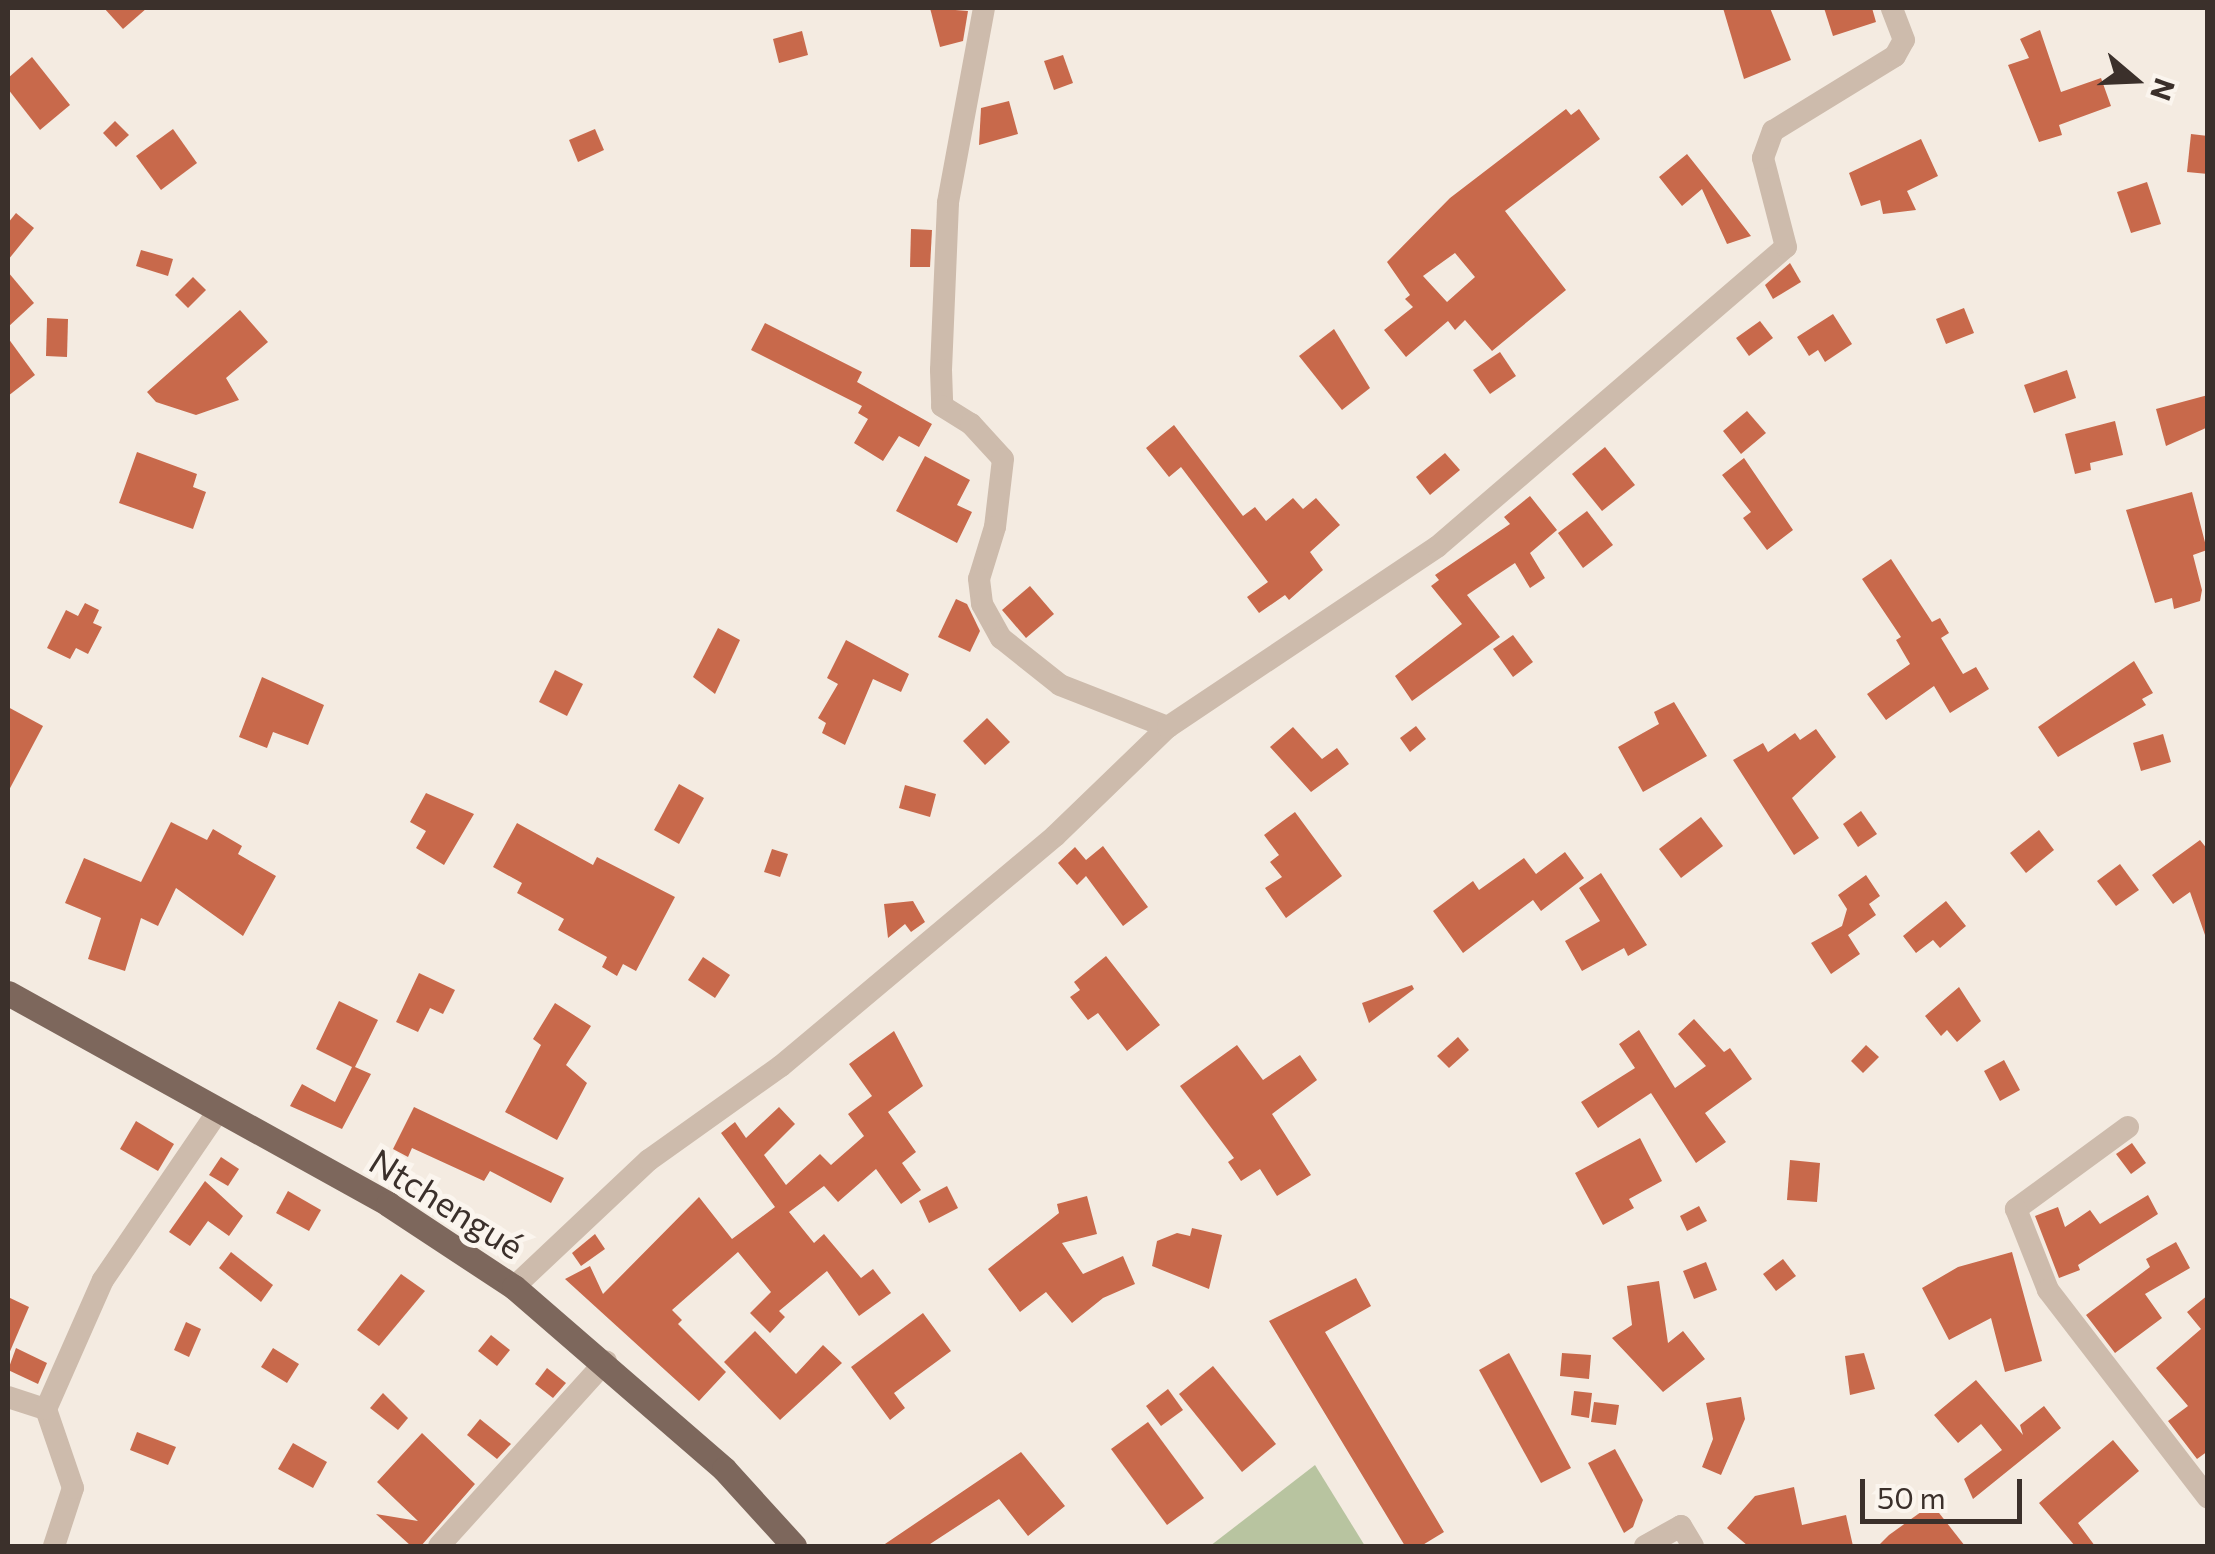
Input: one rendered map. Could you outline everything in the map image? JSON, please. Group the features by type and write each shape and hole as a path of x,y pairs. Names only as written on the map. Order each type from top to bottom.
{"main road":[{"name":"Ntchengué","path":"8,993 388,1204 514,1287 606,1361 724,1469 794,1546"}],"street":[{"path":"984,8 948,203 941,370 942,406 971,424 1004,459 995,527 979,579 982,604 1001,638 1060,685 1168,727"},
{"path":"514,1287 649,1160 780,1066 1055,836 1168,727 1438,547 1786,248 1763,158 1773,132 1895,56 1904,40 1892,8"},
{"path":"54,1546 73,1488 46,1408 103,1280 219,1110"},
{"path":"2128,1127 2016,1209 2048,1290 2208,1498"},
{"path":"439,1546 606,1361"},
{"path":"8,1397 46,1408"},
{"path":"1645,1546 1681,1526 1693,1546"}],"green space":[{"path":"1315,1465 1365,1546 1210,1546"}],"building":[{"path":"104,8 147,8 123,29"},
{"path":"930,8 968,11 963,41 940,47"},
{"path":"1723,8 1770,8 1791,60 1744,79"},
{"path":"1824,8 1872,8 1876,22 1833,36"},
{"path":"2040,30 2061,92 2101,78 2111,106 2059,125 2062,135 2039,142 2008,65 2029,58 2020,39"},
{"path":"802,31 808,55 779,63 773,39"},
{"path":"1063,55 1073,83 1054,90 1044,61"},
{"path":"32,57 70,105 40,130 8,89 8,78"},
{"path":"1009,101 1018,134 979,145 981,108"},
{"path":"1566,109 1571,115 1579,109 1600,139 1505,211 1566,290 1492,351 1465,320 1455,330 1448,321 1406,357 1384,330 1413,307 1405,299 1410,295 1387,262 1450,198","holes":["1455,253 1475,277 1447,302 1423,276"]},
{"path":"115,121 129,135 116,147 103,133"},
{"path":"173,129 197,163 161,190 136,156"},
{"path":"595,129 604,150 578,162 569,140"},
{"path":"2191,134 2208,136 2208,174 2187,172"},
{"path":"1921,139 1938,176 1907,191 1916,210 1883,214 1880,200 1861,206 1849,173"},
{"path":"1687,154 1751,236 1727,244 1702,189 1682,206 1659,177"},
{"path":"2147,182 2161,224 2131,233 2117,192"},
{"path":"16,213 34,228 8,260 8,223"},
{"path":"911,229 932,230 930,267 910,267"},
{"path":"141,250 173,259 168,276 136,266"},
{"path":"1790,263 1801,282 1773,299 1765,285"},
{"path":"8,272 34,303 8,327"},
{"path":"193,277 206,290 188,308 175,295"},
{"path":"1964,308 1974,333 1946,344 1936,319"},
{"path":"240,310 268,342 226,378 239,400 196,415 156,402 147,392"},
{"path":"1833,314 1852,344 1825,362 1818,350 1809,356 1797,337"},
{"path":"47,318 68,319 67,357 46,356"},
{"path":"1760,321 1773,338 1749,356 1736,338"},
{"path":"765,323 862,372 857,382 932,424 919,447 899,436 883,461 854,443 868,419 858,413 862,406 751,350"},
{"path":"1334,329 1370,388 1342,410 1299,356"},
{"path":"8,338 35,375 8,396"},
{"path":"1500,352 1516,376 1490,394 1473,370"},
{"path":"2067,370 2076,398 2034,413 2024,385"},
{"path":"2208,395 2208,427 2166,446 2156,409"},
{"path":"1747,411 1766,433 1741,454 1723,431"},
{"path":"2115,421 2123,455 2090,463 2091,470 2075,474 2065,434"},
{"path":"1174,425 1243,516 1255,507 1266,521 1293,498 1303,509 1316,498 1340,525 1310,552 1323,570 1289,600 1285,595 1259,613 1247,597 1268,582 1181,467 1169,477 1146,448"},
{"path":"1605,447 1635,485 1602,511 1572,474"},
{"path":"137,452 197,474 193,487 206,492 193,529 119,503"},
{"path":"1445,453 1460,470 1430,495 1416,477"},
{"path":"925,456 970,480 957,505 972,512 957,543 896,511"},
{"path":"1744,458 1793,530 1767,550 1743,518 1751,512 1722,475"},
{"path":"2192,492 2207,550 2193,555 2202,590 2200,601 2174,609 2172,598 2155,603 2126,510"},
{"path":"1530,496 1557,530 1530,553 1545,578 1530,588 1515,563 1467,595 1500,637 1412,701 1395,676 1462,624 1431,586 1439,580 1435,575 1510,524 1504,517"},
{"path":"1587,511 1613,545 1583,568 1558,533"},
{"path":"1891,559 1932,622 1940,618 1949,633 1941,638 1963,674 1976,667 1989,689 1950,713 1934,686 1886,720 1867,694 1910,664 1896,640 1901,637 1862,579"},
{"path":"1030,586 1054,614 1026,638 1002,610"},
{"path":"956,599 967,604 980,631 970,652 938,637"},
{"path":"85,603 99,610 93,623 102,627 88,654 76,648 70,659 47,648 66,610 78,616"},
{"path":"718,628 740,640 715,694 693,677"},
{"path":"1513,635 1533,662 1513,677 1493,649"},
{"path":"846,640 909,674 901,692 873,679 845,745 822,733 826,723 818,718 838,684 827,678"},
{"path":"2134,661 2153,693 2142,699 2146,705 2058,757 2038,727"},
{"path":"555,670 583,684 567,716 539,702"},
{"path":"262,677 324,705 308,745 273,732 267,748 239,737"},
{"path":"1674,702 1707,756 1643,792 1618,747 1659,724 1654,712"},
{"path":"8,707 43,726 8,792"},
{"path":"987,718 1010,742 985,765 963,741"},
{"path":"1416,726 1426,739 1410,752 1400,738"},
{"path":"1293,727 1322,759 1337,748 1349,764 1311,792 1270,747"},
{"path":"1816,729 1836,757 1792,798 1819,838 1794,855 1733,760 1763,743 1768,752 1795,733 1800,740"},
{"path":"2163,734 2171,762 2141,771 2133,743"},
{"path":"679,784 704,798 679,844 654,830"},
{"path":"905,785 936,794 930,817 899,808"},
{"path":"426,793 474,814 444,865 416,848 426,831 410,822"},
{"path":"1861,811 1877,834 1858,847 1843,824"},
{"path":"1295,812 1342,876 1286,918 1265,888 1282,877 1270,862 1279,855 1264,835"},
{"path":"1701,817 1723,846 1681,878 1659,849"},
{"path":"171,822 207,840 213,829 242,846 238,854 276,876 243,936 176,888 158,926 141,918 125,971 88,959 101,918 65,903 84,858 141,882"},
{"path":"517,823 593,865 597,857 675,897 636,971 623,964 617,976 602,967 607,957 558,930 564,919 517,893 522,883 493,867"},
{"path":"2039,830 2054,850 2026,873 2010,853"},
{"path":"2200,840 2208,850 2205,935 2190,892 2173,904 2152,875"},
{"path":"1103,846 1148,907 1123,926 1086,876 1077,885 1058,863 1075,847 1086,860"},
{"path":"772,849 788,854 780,877 764,872"},
{"path":"1565,852 1584,878 1541,911 1533,900 1463,953 1433,911 1473,881 1479,890 1524,858 1536,874"},
{"path":"2120,864 2139,890 2116,906 2097,881"},
{"path":"1601,873 1647,945 1628,956 1624,948 1582,971 1565,941 1600,921 1579,888"},
{"path":"1866,875 1880,896 1869,904 1876,915 1848,935 1860,954 1831,974 1811,943 1842,926 1847,909 1838,895"},
{"path":"913,901 925,922 911,932 905,924 888,938 884,904"},
{"path":"1946,901 1966,926 1940,948 1933,940 1916,953 1903,936"},
{"path":"1106,956 1160,1025 1127,1051 1098,1013 1088,1020 1070,997 1080,990 1074,982"},
{"path":"703,957 730,975 715,998 688,980"},
{"path":"419,973 455,990 443,1014 430,1008 418,1032 396,1022"},
{"path":"1412,985 1414,989 1369,1023 1362,1003"},
{"path":"1959,987 1981,1021 1957,1042 1947,1030 1941,1036 1925,1016"},
{"path":"339,1001 378,1020 355,1067 371,1074 342,1129 290,1106 302,1084 335,1102 352,1067 316,1049"},
{"path":"555,1003 591,1026 566,1065 587,1083 557,1140 505,1112 541,1045 533,1039"},
{"path":"1694,1019 1724,1052 1730,1048 1752,1079 1705,1113 1726,1142 1696,1163 1651,1093 1598,1128 1581,1102 1635,1068 1619,1044 1639,1030 1675,1088 1706,1066 1678,1034"},
{"path":"894,1031 923,1086 888,1112 916,1152 902,1163 921,1190 901,1204 876,1169 838,1202 824,1186 789,1212 814,1243 824,1234 861,1278 873,1269 891,1293 859,1316 827,1271 779,1311 785,1317 770,1333 750,1313 771,1292 738,1252 672,1310 682,1320 678,1324 726,1372 699,1401 565,1279 590,1266 603,1294 699,1197 732,1239 775,1207 721,1133 735,1122 746,1138 779,1107 795,1124 764,1155 786,1185 820,1154 831,1165 864,1136 848,1114 872,1096 849,1064"},
{"path":"1458,1037 1469,1050 1449,1068 1437,1056"},
{"path":"1237,1045 1263,1080 1300,1055 1317,1080 1272,1114 1311,1175 1277,1196 1260,1169 1241,1181 1228,1162 1234,1158 1180,1086"},
{"path":"1866,1045 1879,1057 1863,1073 1851,1061"},
{"path":"2004,1060 2020,1090 2000,1101 1984,1071"},
{"path":"414,1107 564,1178 551,1203 490,1171 484,1181 412,1148 408,1157 393,1149"},
{"path":"136,1121 174,1144 158,1171 120,1149"},
{"path":"1640,1138 1662,1181 1629,1199 1634,1208 1603,1225 1575,1173"},
{"path":"2132,1143 2146,1163 2131,1174 2116,1154"},
{"path":"221,1157 239,1169 228,1186 209,1175"},
{"path":"1790,1160 1820,1163 1817,1202 1787,1200"},
{"path":"205,1181 243,1216 229,1236 208,1221 190,1246 169,1232"},
{"path":"947,1186 958,1208 929,1223 919,1201"},
{"path":"288,1191 321,1210 309,1231 276,1213"},
{"path":"2148,1195 2158,1214 2078,1265 2080,1270 2059,1278 2035,1216 2058,1207 2065,1227 2090,1210 2100,1224"},
{"path":"1087,1196 1097,1234 1062,1243 1083,1274 1123,1256 1135,1284 1103,1298 1072,1323 1046,1292 1020,1312 988,1269 1059,1213 1057,1204"},
{"path":"1699,1206 1707,1221 1687,1231 1680,1216"},
{"path":"1192,1228 1222,1235 1209,1289 1152,1266 1157,1241 1177,1233 1190,1236"},
{"path":"595,1234 605,1249 581,1266 572,1253"},
{"path":"2176,1242 2190,1268 2145,1294 2162,1318 2115,1353 2086,1315 2150,1267 2146,1259"},
{"path":"231,1252 273,1285 261,1302 219,1268"},
{"path":"2012,1252 2042,1361 2005,1372 1991,1318 1949,1340 1922,1288 1958,1267"},
{"path":"1783,1259 1796,1276 1776,1291 1763,1274"},
{"path":"1706,1262 1717,1290 1694,1299 1683,1271"},
{"path":"401,1274 425,1291 379,1346 357,1330"},
{"path":"1356,1278 1371,1306 1325,1332 1444,1532 1421,1546 1405,1546 1269,1321"},
{"path":"1659,1281 1668,1343 1683,1331 1705,1359 1663,1392 1612,1338 1632,1325 1627,1286"},
{"path":"2208,1295 2208,1451 2197,1459 2168,1421 2188,1406 2156,1368 2201,1329 2187,1312"},
{"path":"8,1297 29,1307 8,1356"},
{"path":"923,1313 951,1351 894,1393 905,1408 890,1420 851,1367"},
{"path":"186,1322 201,1329 189,1357 174,1350"},
{"path":"755,1331 796,1374 823,1345 842,1363 780,1420 724,1362"},
{"path":"491,1335 510,1350 497,1366 478,1351"},
{"path":"16,1348 47,1363 38,1384 8,1370"},
{"path":"273,1348 299,1364 287,1383 261,1367"},
{"path":"1509,1353 1571,1468 1541,1483 1479,1370"},
{"path":"1562,1353 1591,1355 1589,1379 1560,1376"},
{"path":"1864,1353 1875,1389 1850,1395 1845,1356"},
{"path":"1213,1366 1276,1444 1242,1472 1179,1394"},
{"path":"547,1368 566,1383 553,1398 535,1384"},
{"path":"1976,1380 2023,1435 2020,1425 2044,1406 2061,1428 1973,1499 1964,1479 2002,1450 1981,1424 1958,1443 1934,1415"},
{"path":"1168,1389 1183,1410 1161,1426 1146,1406"},
{"path":"1574,1391 1592,1393 1589,1418 1571,1415"},
{"path":"383,1393 408,1418 398,1430 370,1408"},
{"path":"1741,1397 1745,1419 1721,1475 1702,1467 1713,1439 1706,1403"},
{"path":"1594,1402 1619,1405 1616,1425 1591,1422"},
{"path":"480,1419 511,1444 497,1459 467,1435"},
{"path":"1148,1422 1204,1498 1167,1525 1111,1449"},
{"path":"137,1432 176,1447 168,1465 130,1450"},
{"path":"422,1433 475,1484 421,1546 411,1546 376,1514 418,1521 377,1482"},
{"path":"2113,1440 2139,1471 2078,1523 2095,1546 2075,1546 2039,1503"},
{"path":"293,1443 327,1462 313,1488 278,1469"},
{"path":"1615,1449 1643,1500 1633,1527 1624,1533 1588,1463"},
{"path":"1021,1452 1065,1506 1028,1536 999,1499 927,1546 882,1546"},
{"path":"1794,1487 1802,1525 1846,1515 1853,1546 1748,1546 1727,1528 1755,1496"},
{"path":"1932,1504 1965,1546 1878,1546 1889,1535"}]}
